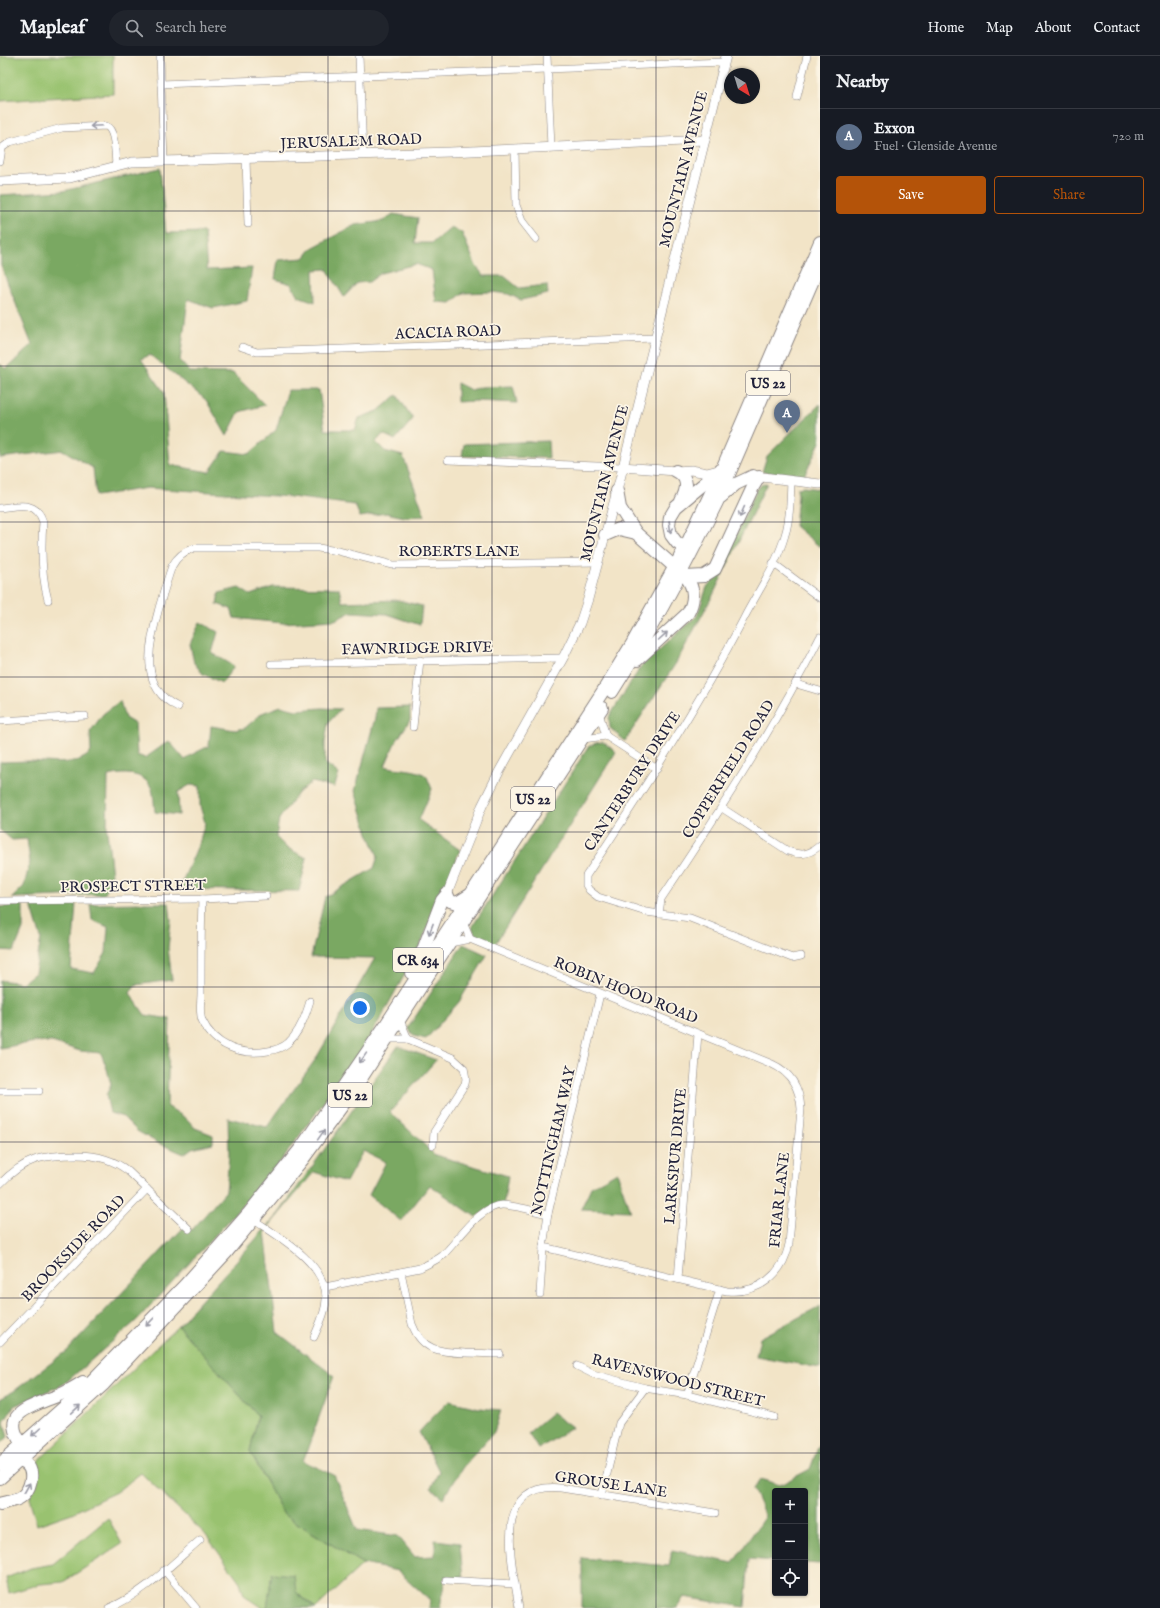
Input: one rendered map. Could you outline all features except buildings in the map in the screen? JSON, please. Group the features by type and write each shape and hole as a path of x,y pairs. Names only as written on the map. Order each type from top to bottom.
{"highway":[{"name":"US 22","path":"25,1449 185,1285 253,1208 301,1148 385,1026 603,692 632,644 681,573 685,548 722,469 820,242"},
{"name":"US 22","path":"0,1478 10,1460 104,1384 192,1290 254,1220 317,1140 387,1040 583,739 628,667 681,573 717,502 817,278 820,264"},
{"path":"739,450 743,468 756,476"},
{"path":"696,544 690,548 685,548 677,543 669,530 670,517 680,504 722,469"},
{"path":"676,471 683,475 687,485 680,504"},
{"path":"717,502 736,484 756,476"},
{"path":"681,573 704,576 716,569 753,487 756,476"},
{"path":"617,491 620,508 636,533 681,573 691,585 693,596 692,605 688,613 628,667"},
{"path":"605,535 619,529 636,533"},
{"path":"447,894 450,901 455,903 462,900 473,891"},
{"name":"CR 634","path":"385,1026 423,950 442,900 447,894"},
{"path":"25,1449 12,1433 10,1426 11,1420 14,1416 31,1405 49,1400 71,1390 104,1369"},
{"path":"0,1504 18,1499 27,1490 31,1481 30,1469 26,1464 10,1460"}],"street":[{"path":"160,56 164,161"},
{"path":"359,56 363,154"},
{"path":"547,56 551,147"},
{"path":"797,97 807,56"},
{"path":"161,84 548,69 725,59"},
{"name":"MOUNTAIN AVENUE","path":"447,894 482,806 499,772 564,658 580,624 617,491 725,59"},
{"path":"0,161 2,148 10,142 62,128 106,126 110,128 113,134 116,166"},
{"name":"JERUSALEM ROAD","path":"0,181 70,178 132,162 515,149 705,140"},
{"path":"515,149 516,205 522,221 536,239"},
{"path":"246,158 248,224"},
{"name":"ACACIA ROAD","path":"242,347 257,352 655,338"},
{"path":"448,460 622,467 676,471 691,470 707,473 722,469"},
{"path":"756,476 820,484"},
{"name":"CANTERBURY DRIVE","path":"791,480 787,527 782,545 773,563 719,666 657,769 586,876 586,880 588,890 598,897 632,909 690,918 792,958 801,956"},
{"path":"0,508 18,506 33,507 38,511 43,522 42,564 48,600"},
{"name":"ROBERTS LANE","path":"178,707 170,703 159,691 151,671 149,657 150,642 169,574 176,560 186,551 194,548 318,548 338,551 393,565 598,562"},
{"path":"773,563 820,598"},
{"name":"COPPERFIELD ROAD","path":"659,914 661,899 722,808 796,684 820,637"},
{"name":"FAWNRIDGE DRIVE","path":"271,664 564,658"},
{"path":"412,727 420,660"},
{"path":"796,684 820,691"},
{"path":"599,713 606,736 657,769"},
{"path":"0,721 85,716"},
{"path":"583,739 606,736"},
{"path":"722,808 795,854 811,852 820,845"},
{"name":"PROSPECT STREET","path":"0,901 202,899 266,896"},
{"path":"202,899 201,1019 217,1039 227,1047 243,1052 260,1052 276,1049 287,1043 296,1032 306,1015 310,1001"},
{"path":"450,943 470,940 463,922"},
{"name":"ROBIN HOOD ROAD","path":"470,940 772,1064"},
{"name":"NOTTINGHAM WAY","path":"540,1294 543,1247 548,1214 600,994"},
{"path":"400,1020 408,1039"},
{"name":"LARKSPUR DRIVE","path":"678,1280 698,1034"},
{"path":"387,1040 408,1039 453,1058 460,1063 466,1074 465,1084 462,1091 434,1132 433,1145"},
{"name":"FRIAR LANE","path":"543,1247 720,1289 739,1291 750,1289 761,1285 770,1278 778,1270 788,1249 801,1109 801,1100 797,1086 788,1074 772,1064"},
{"path":"0,1091 39,1092"},
{"path":"0,1184 18,1168 38,1158 51,1155 87,1155 106,1159 118,1164 128,1171 188,1229"},
{"name":"BROOKSIDE ROAD","path":"0,1342 147,1189"},
{"path":"325,1287 420,1268 433,1263 442,1256 482,1214 492,1207 502,1205 548,1214"},
{"path":"254,1220 310,1263 319,1275 325,1287 326,1299 324,1312 314,1337"},
{"path":"401,1272 412,1324 415,1331 424,1343 437,1350 446,1352 500,1354"},
{"path":"687,1396 720,1289"},
{"name":"RAVENSWOOD STREET","path":"577,1366 593,1374 646,1388 687,1396 774,1417"},
{"path":"602,1495 619,1423 646,1388"},
{"name":"GROUSE LANE","path":"519,1608 509,1532 512,1517 516,1509 523,1499 538,1489 551,1487 715,1512"},
{"path":"109,1608 128,1599 200,1540"},
{"path":"164,1570 196,1608"},
{"path":"446,1580 515,1584"}],"green space":[{"path":"0,56 113,56 113,94 0,101"},
{"path":"160,168 166,233 204,232 207,270 252,268 247,301 213,308 188,299 180,361 190,372 233,373 265,405 239,412 227,436 206,400 150,355 141,359 164,392 170,465 209,472 224,451 249,454 276,430 288,390 319,390 325,430 355,430 359,418 378,411 397,395 413,419 395,440 383,434 376,442 385,451 403,456 425,516 404,517 386,513 360,517 355,505 291,497 147,488 96,496 93,468 63,450 0,458 0,364 6,369 32,345 1,266 0,195 63,191"},
{"path":"393,214 418,218 415,243 432,243 451,227 462,233 476,266 484,276 504,276 519,288 547,285 548,294 521,300 508,294 492,292 463,293 451,303 436,302 432,270 416,264 381,273 369,282 357,283 344,297 327,269 314,270 315,302 298,296 291,284 275,279 278,260 304,258 312,248 355,225 383,221"},
{"path":"457,383 471,390 481,387 513,386 517,403 477,401 457,402"},
{"path":"820,404 820,442 804,476 762,472 767,456"},
{"path":"548,441 549,458 462,456 464,444"},
{"path":"767,483 713,595 676,663 625,741 610,728 609,717 642,665 697,616 707,587 719,571 756,491 761,485"},
{"path":"804,487 820,489 820,547 795,526 798,495 797,488"},
{"path":"273,587 339,588 342,602 398,600 422,606 420,625 387,614 351,612 335,620 282,623 234,618 231,609 217,604 219,593 239,588 250,595"},
{"path":"200,622 218,632 212,653 234,666 222,683 203,674 194,663 190,644"},
{"path":"120,701 125,718 135,724 137,755 145,758 169,741 185,760 191,755 209,746 211,726 235,730 245,728 262,713 281,706 296,710 322,708 341,709 328,723 325,742 325,763 339,774 334,787 312,782 299,792 279,819 276,837 287,848 307,858 299,891 179,889 199,843 205,823 200,806 200,786 190,785 178,792 179,815 155,812 152,790 147,782 142,778 131,774 119,774 108,776 107,831 112,875 105,894 12,898 24,886 30,862 27,839 12,840 0,830 0,762 71,762 85,757 91,752 90,732 103,714"},
{"path":"410,707 410,720 394,745 385,766 419,772 427,777 432,789 419,820 460,850 419,949 365,1046 270,1176 136,1321 64,1384 14,1406 4,1422 8,1437 0,1444 0,1399 14,1391 67,1351 186,1225 192,1230 226,1191 229,1155 228,1118 267,1127 315,1060 375,958 311,957 325,897 374,868 378,856 368,833 355,791 375,718 376,708"},
{"path":"603,742 616,752 495,944 475,935 472,927 589,746"},
{"path":"169,903 171,920 168,948 172,980 135,985 130,993 145,1015 170,1019 167,1106 187,1119 195,1128 213,1135 213,1143 192,1148 184,1154 158,1143 137,1131 123,1117 110,1113 106,1095 111,1085 101,1053 80,1051 52,1042 35,1042 0,1048 0,980 22,983 35,973 41,938 31,905 76,904 71,969 94,973 106,953 108,927 92,920 90,904"},
{"path":"23,905 23,929 14,951 0,950 0,907"},
{"path":"463,944 487,955 459,1002 426,1039 414,1036 408,1028"},
{"path":"398,1046 436,1060 390,1112 435,1155 508,1176 503,1207 489,1208 476,1217 430,1185 401,1221 369,1195 386,1162 363,1151 346,1182 314,1172 265,1231 277,1332 334,1376 303,1461 334,1475 357,1530 398,1536 415,1557 435,1556 435,1540 460,1543 463,1579 445,1577 440,1608 429,1608 430,1600 398,1571 363,1564 284,1515 250,1451 258,1416 178,1326 279,1213"},
{"path":"617,1172 630,1211 581,1209 591,1187"},
{"path":"820,1306 820,1368 756,1356 760,1338"},
{"path":"178,1326 258,1416 250,1451 284,1515 363,1564 316,1608 272,1573 267,1608 263,1608 244,1595 240,1582 205,1534 141,1473 116,1492 72,1513 37,1525 30,1501 31,1468"},
{"path":"449,1401 479,1408 501,1410 494,1432 463,1467 443,1498 431,1488 439,1471 419,1432"},
{"path":"552,1413 572,1428 538,1449 528,1433"},
{"path":"820,1442 820,1564 808,1563 808,1488 772,1488 772,1561 749,1559 745,1607 684,1597 677,1608 582,1608 582,1558 669,1566 672,1550 733,1563 765,1516 753,1489 760,1479 780,1485 810,1469"},
{"path":"108,1518 122,1544 63,1582 40,1584 9,1593 6,1578 31,1568 53,1564"},
{"path":"272,1573 294,1575 296,1592 315,1608 267,1608"}],"place":[{"name":"Exxon","path":"787,433"}]}
